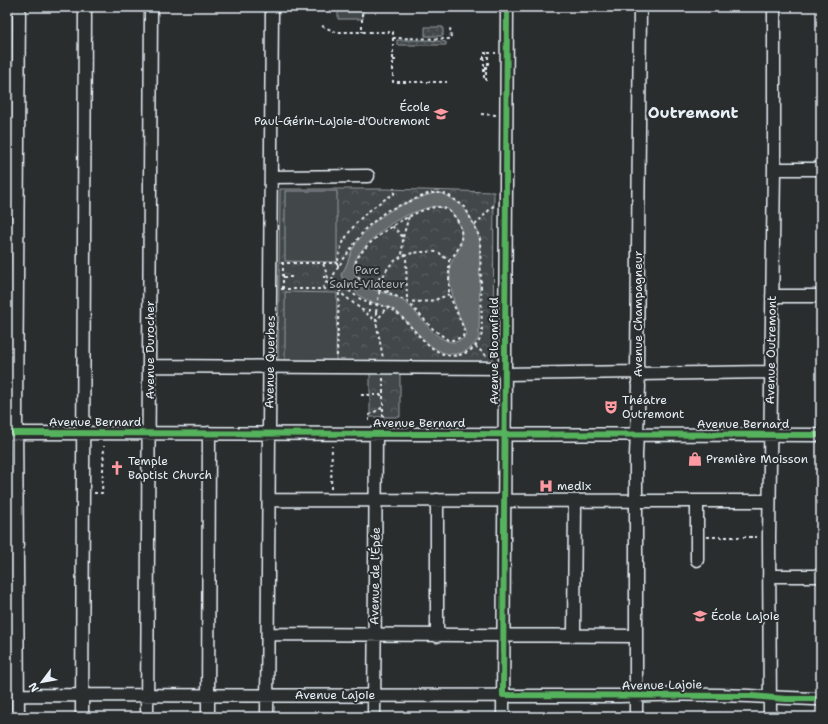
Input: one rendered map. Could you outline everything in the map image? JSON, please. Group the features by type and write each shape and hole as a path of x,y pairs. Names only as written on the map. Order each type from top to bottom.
{"street":[{"path":"18,717 12,433 19,7"},
{"path":"82,717 85,7"},
{"name":"Avenue Durocher","path":"147,717 151,7"},
{"name":"Avenue Querbes","path":"267,717 272,7"},
{"name":"Avenue Bloomfield","path":"503,717 507,7"},
{"name":"Avenue Champagneur","path":"636,717 640,7"},
{"name":"Avenue Outremont","path":"770,717 769,501 774,169 774,7"},
{"path":"774,169 821,169"},
{"path":"271,177 368,176"},
{"path":"772,296 821,296"},
{"path":"150,366 637,373 771,372"},
{"name":"Avenue Bernard","path":"12,433 821,435"},
{"path":"208,717 209,433"},
{"name":"Avenue de l'Épée","path":"374,717 376,434"},
{"path":"269,500 769,501"},
{"path":"437,500 437,636"},
{"path":"574,635 575,501"},
{"path":"697,501 698,560"},
{"path":"769,576 821,576"},
{"path":"268,634 636,636"},
{"name":"Avenue Lajoie","path":"18,694 744,696 821,699"}],"path":[{"path":"362,7 362,32"},
{"path":"322,26 336,32 392,32 393,82 447,82"},
{"path":"393,38 451,39 450,27"},
{"path":"488,53 486,80 484,80 484,53 488,53 496,53"},
{"path":"481,114 496,115"},
{"path":"338,267 339,252 349,234 373,208 394,194 394,188"},
{"path":"278,289 291,291 323,289 329,291 338,289 340,286 346,288 369,302 386,307 400,315 424,342 444,354 460,355 475,346 482,333 481,240 468,211 460,202 443,193 430,193 384,212 365,230 338,267 332,278"},
{"path":"475,225 496,204"},
{"path":"406,255 407,301 433,330 448,340 457,340 463,336 465,332 449,294 449,260 457,250 461,240 460,226 452,214 444,208 436,207 409,216 392,226 368,246 355,264 358,275 363,282 370,287 407,301 436,301 449,294"},
{"path":"402,256 403,237 409,216"},
{"path":"392,226 403,237"},
{"path":"376,312 382,277 388,266 402,256 415,251 439,252 442,256 449,260"},
{"path":"278,263 338,263"},
{"path":"283,263 283,289"},
{"path":"323,263 328,277 323,289"},
{"path":"278,277 295,277"},
{"path":"323,277 332,278 338,289 369,316 376,320 386,307"},
{"path":"370,287 377,279 382,277"},
{"path":"382,277 386,284 388,293"},
{"path":"327,282 335,290"},
{"path":"386,284 406,283"},
{"path":"337,363 338,289"},
{"path":"369,302 369,316"},
{"path":"475,346 489,357"},
{"path":"360,395 383,395"},
{"path":"369,421 369,415 383,406"},
{"path":"431,415 431,421"},
{"path":"83,493 102,493 104,446"},
{"path":"331,500 332,446"},
{"path":"697,537 757,537"}],"green space":[{"path":"338,7 363,7 363,19 338,19"},
{"path":"425,27 443,27 443,36 425,36"},
{"path":"397,40 429,40 446,42 446,45 397,45"},
{"name":"Parc Saint-Viateur","path":"280,189 386,189 494,192 493,366 278,365"},
{"path":"285,191 337,191 337,262 285,261"},
{"path":"285,292 337,293 336,363 285,362"},
{"path":"370,373 400,373 400,417 370,417"}],"shaded area":[{"path":"440,193 448,196 462,206 468,213 479,236 480,245 479,337 472,347 461,353 451,354 442,352 425,341 404,318 393,309 360,296 342,278 341,274 354,247 373,223 398,207 431,194","holes":["434,206 448,209 455,216 461,228 461,245 450,265 450,283 454,302 466,333 464,338 454,342 447,341 434,333 402,300 366,286 356,276 354,268 358,255 370,241 397,220"]}],"cycle path":[{"path":"507,7 503,695 751,696 786,699 821,699"},
{"path":"7,433 821,435"}],"place":[{"name":"École Paul-Gérin-Lajoie-d'Outremont","path":"441,114"},
{"name":"Théatre Outremont","path":"611,407"},
{"name":"Première Moisson","path":"695,459"},
{"name":"Temple Baptist Church","path":"117,468"},
{"name":"medix","path":"546,486"},
{"name":"École Lajoie","path":"700,616"}],"district":[{"name":"Outremont","path":"693,112"}]}
